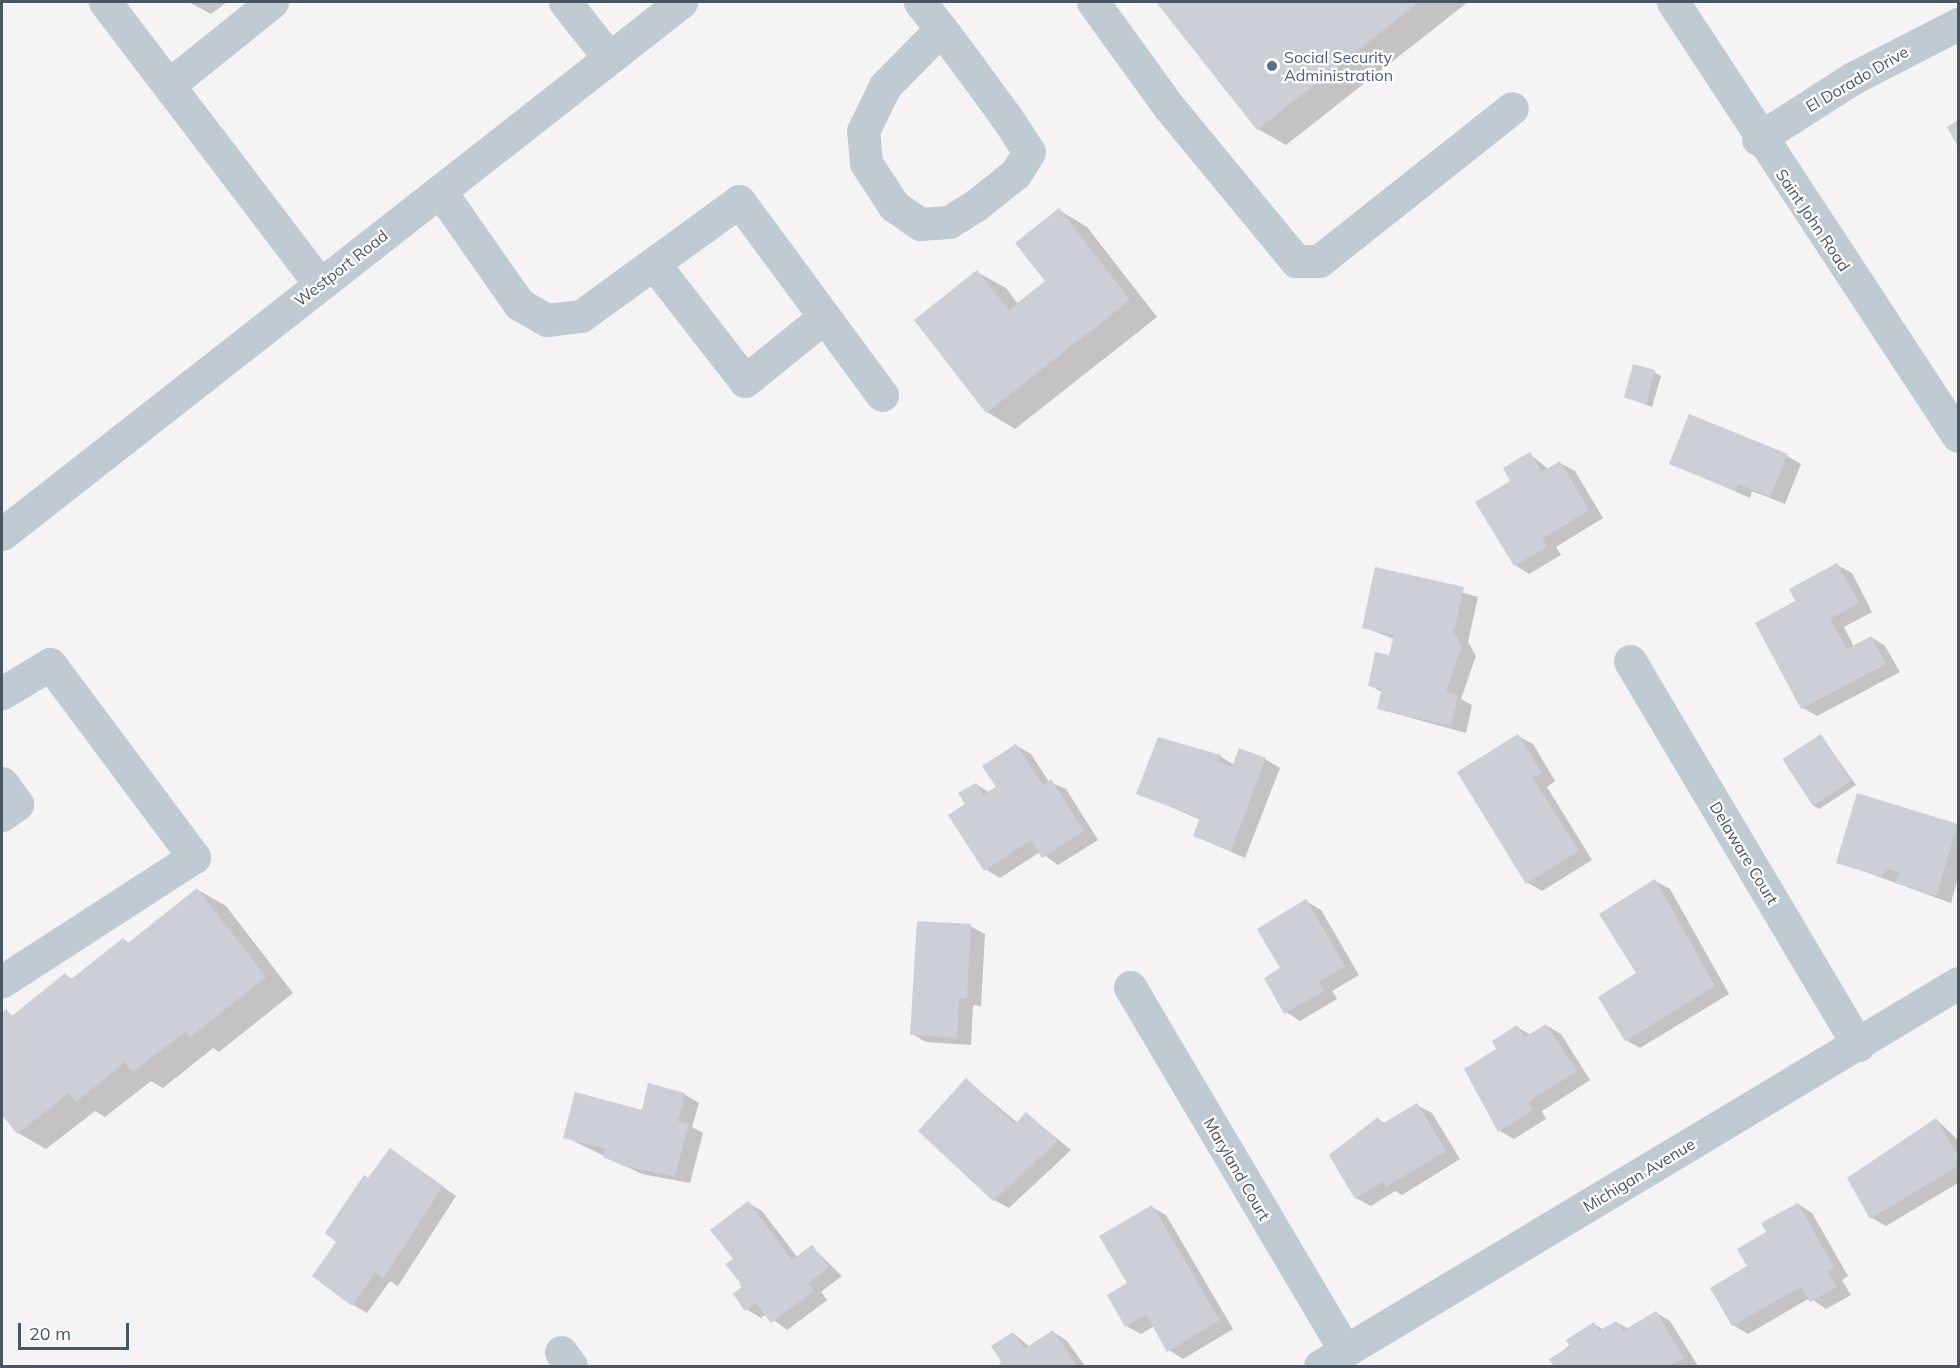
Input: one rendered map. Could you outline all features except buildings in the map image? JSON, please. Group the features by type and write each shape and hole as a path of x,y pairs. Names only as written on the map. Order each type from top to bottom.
{"street":[{"path":"105,2 170,84 320,284"},
{"path":"170,84 272,2"},
{"path":"565,2 609,58"},
{"name":"Westport Road","path":"2,534 681,2"},
{"path":"920,2 941,29 1029,152 1015,174 976,205 950,222 920,224 894,206 866,163 863,131 885,86 941,29"},
{"path":"1093,2 1169,107 1296,261 1319,261 1512,108"},
{"name":"Saint John Road","path":"1673,2 1758,139 1959,436"},
{"name":"El Dorado Drive","path":"1758,139 1853,78 1959,24"},
{"path":"440,190 519,304 548,320 581,316 739,201 882,395"},
{"path":"654,264 745,381 824,317"},
{"name":"Delaware Court","path":"1630,661 1858,1045"},
{"path":"2,693 50,664 194,857 2,981"},
{"path":"2,783 17,804 2,815"},
{"name":"Michigan Avenue","path":"1333,1358 1959,983"},
{"name":"Maryland Court","path":"1130,987 1333,1358"}],"place":[{"name":"Social Security Administration","path":"1272,66"}]}
